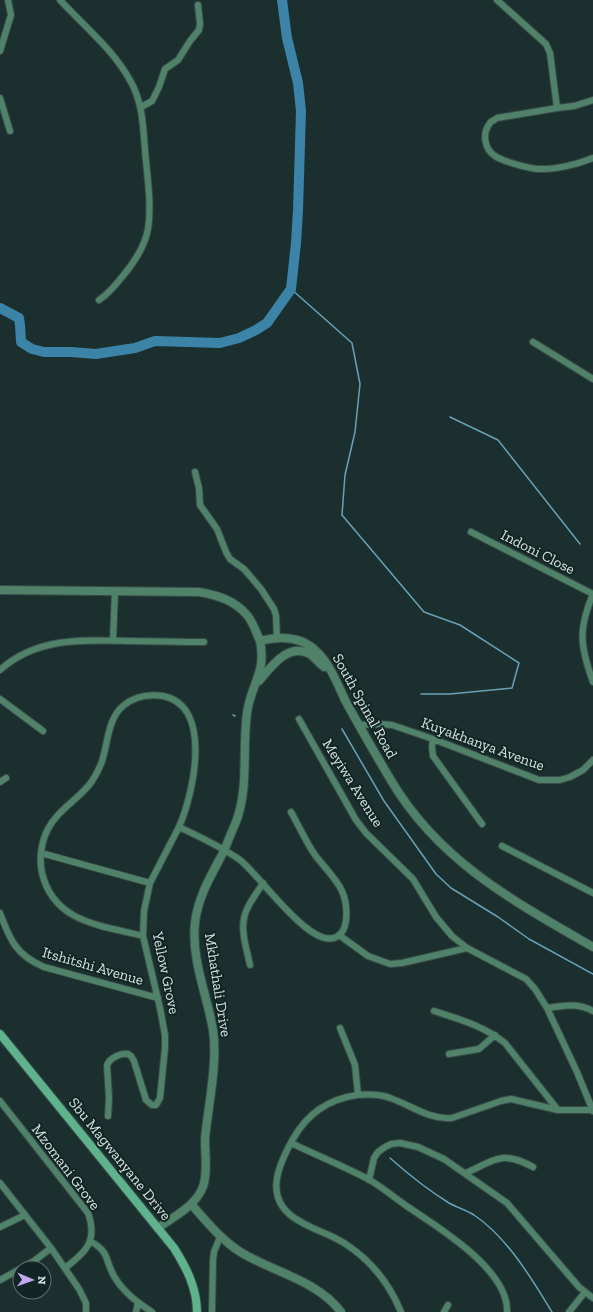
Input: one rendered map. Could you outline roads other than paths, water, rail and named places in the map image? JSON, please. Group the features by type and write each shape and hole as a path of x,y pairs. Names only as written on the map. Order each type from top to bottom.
{"main road":[{"name":"Sbu Magwanyane Drive","path":"0,1034 174,1248 184,1264 195,1293 197,1312"}],"street":[{"path":"0,51 11,15 8,0"},
{"path":"60,0 109,48 132,83 141,107 149,203 148,230 136,258 127,271 105,296 99,300"},
{"path":"497,0 539,36 546,44 550,53 557,108"},
{"path":"141,107 152,101 159,87 165,69 178,60 198,30 200,24 198,5"},
{"path":"0,98 10,130"},
{"path":"593,100 574,106 497,118 490,123 485,132 485,141 488,150 494,156 538,169 581,163 593,158"},
{"path":"533,342 593,379"},
{"path":"195,472 199,488 200,505 216,529 230,559 244,569 254,580 274,609 276,616 277,638"},
{"name":"Indoni Close","path":"472,532 593,594"},
{"path":"0,590 114,590 199,592 212,594 225,598 247,615 260,641"},
{"path":"113,641 114,590"},
{"path":"593,594 584,618 582,631 584,654 593,682"},
{"name":"South Spinal Road","path":"260,641 277,638 296,640 308,644 318,652 331,672 392,783 411,810 436,839 481,879 509,898 593,947"},
{"path":"0,670 18,658 45,646 75,640 204,642"},
{"name":"Mkhathali Drive","path":"158,1228 191,1204 203,1188 205,1180 205,1140 214,1045 210,1015 196,956 194,938 195,921 203,892 224,850 236,820 243,796 245,775 244,739 249,705 261,670 262,658 260,641"},
{"path":"256,684 279,658 286,654 298,651 310,655 331,672"},
{"name":"Yellow Grove","path":"108,1116 109,1098 107,1065 109,1061 121,1054 128,1054 134,1061 146,1100 149,1104 154,1106 158,1102 162,1093 165,1035 143,936 146,900 150,883 179,827 188,803 192,788 195,738 193,724 189,715 175,700 154,695 142,696 131,700 116,714 111,725 97,774 77,798 55,818 48,829 43,841 40,866 49,893 54,901 63,909 85,921 143,936"},
{"path":"0,699 43,731"},
{"name":"Meyiwa Avenue","path":"299,718 356,820 366,833 413,879 436,917 452,936 467,948 526,979 535,989 547,1008 592,1108"},
{"name":"Kuyakhanya Avenue","path":"359,725 392,725 433,738 539,780 556,780 570,777 583,770 593,760"},
{"path":"433,738 433,756 482,824"},
{"path":"0,782 6,778"},
{"path":"179,827 224,850 246,865 290,913 311,932 324,939 334,939 339,936 346,923 346,904 343,893 338,884 313,853 291,812"},
{"path":"502,846 593,893"},
{"path":"41,853 150,883"},
{"path":"250,965 244,937 244,917 247,908 263,883"},
{"name":"Itshitshi Avenue","path":"0,913 10,939 16,948 32,962 44,967 158,998"},
{"path":"339,936 368,956 390,964 402,963 467,948"},
{"path":"547,1008 572,1005 582,1006 593,1012"},
{"path":"434,1011 470,1022 495,1035 511,1049 558,1110"},
{"path":"340,1028 355,1065 358,1095"},
{"path":"449,1054 480,1049 495,1035"},
{"path":"401,1312 392,1292 382,1278 358,1253 335,1238 292,1217 281,1204 275,1190 276,1182 281,1165 301,1126 318,1110 328,1104 339,1099 358,1095 375,1094 389,1097 426,1114 445,1119 452,1118 500,1101 511,1099 558,1110 592,1108"},
{"name":"Mzomani Grove","path":"0,1101 88,1213 92,1233 90,1241"},
{"path":"291,1143 368,1180 466,1247 501,1288 507,1301 507,1312"},
{"path":"368,1180 372,1163 378,1152 391,1144 400,1143 418,1146 444,1159 507,1203 565,1272 593,1298"},
{"path":"466,1173 503,1157 511,1157 533,1167"},
{"path":"0,1183 65,1268 84,1298 86,1303 86,1312"},
{"path":"191,1204 220,1237 260,1263 318,1290 341,1312"},
{"path":"0,1227 25,1215"},
{"path":"212,1312 213,1260 214,1252 220,1237"},
{"path":"65,1268 79,1257 86,1249 90,1241 102,1249 108,1258 115,1278 127,1293 138,1303 152,1312"},
{"path":"35,1260 51,1248"},
{"path":"0,1280 12,1274"},
{"path":"569,1312 585,1292"},
{"path":"136,1312 138,1303"},
{"path":"444,1312 448,1305"}],"waterway":[{"path":"0,308 19,318 21,342 32,349 44,352 96,354 135,348 155,341 220,343 239,338 267,323 291,289 298,210 301,111 298,83 287,38 282,0"},
{"path":"291,289 352,343 360,384 355,432 345,475 342,515 424,612 460,625 519,663 512,688 450,694 421,694"},
{"path":"450,417 498,440 580,544"},
{"path":"342,729 384,801 436,874 451,888 498,917 529,939 593,974"},
{"path":"390,1158 433,1193 449,1203 474,1215 486,1224 518,1259 552,1312"}]}
